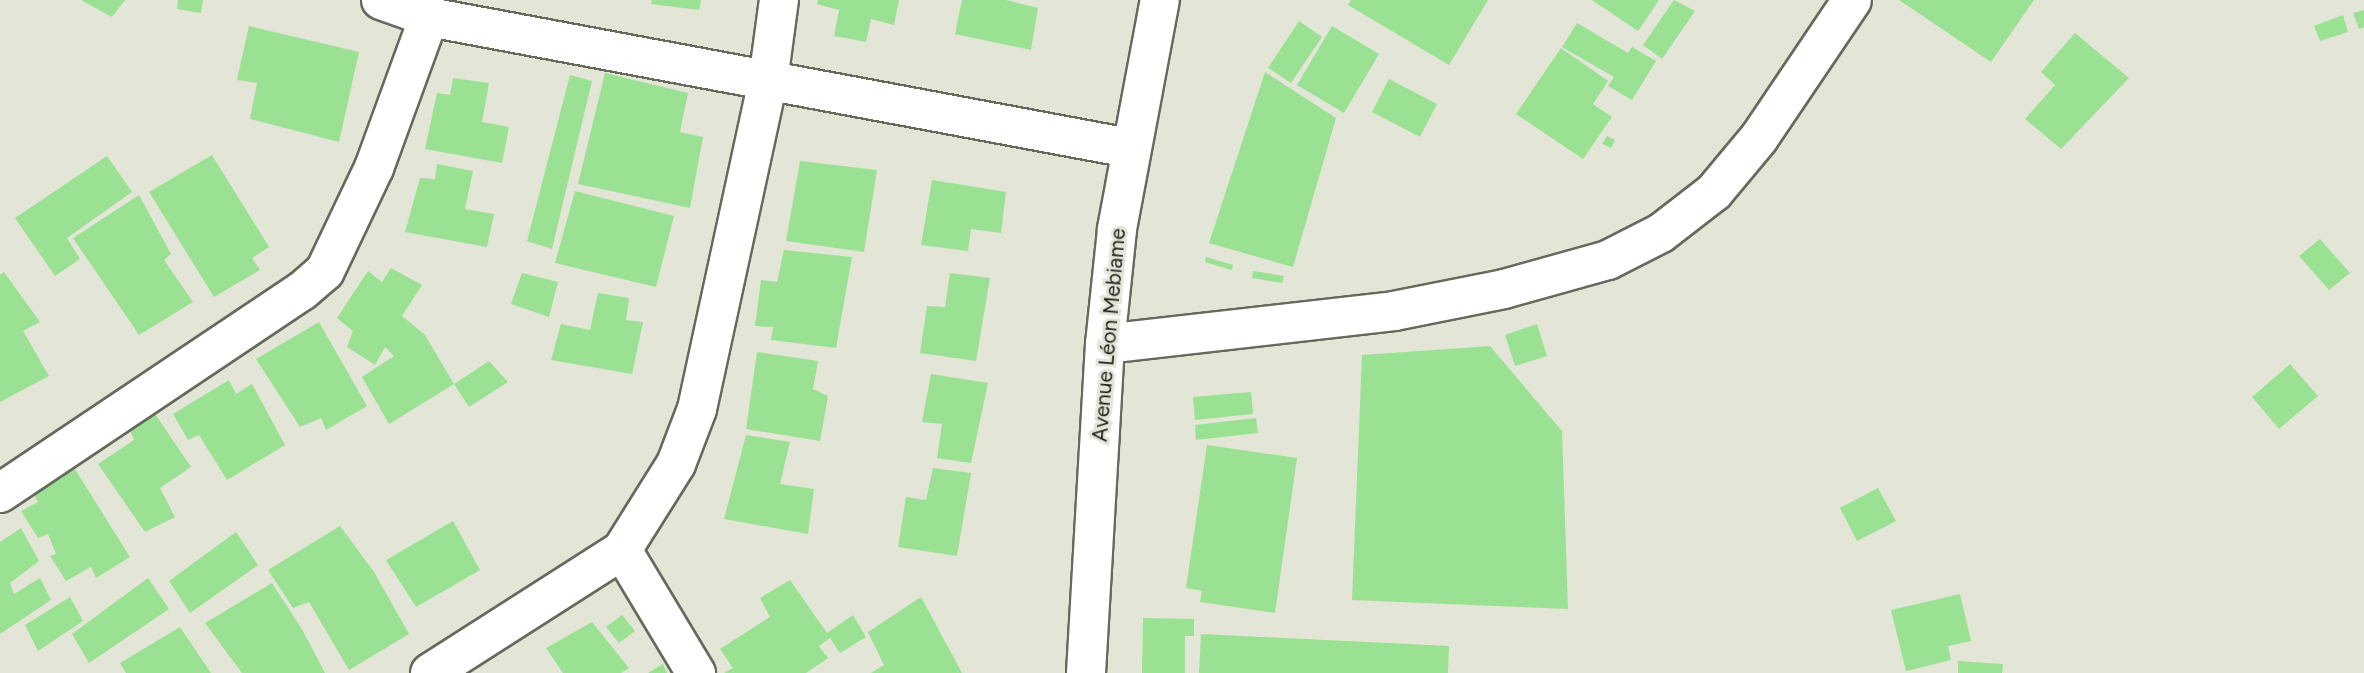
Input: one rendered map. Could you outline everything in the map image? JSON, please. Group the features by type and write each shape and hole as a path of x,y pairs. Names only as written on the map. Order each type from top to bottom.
{"street":[{"path":"382,0 429,17 1129,148"},
{"path":"430,673 622,550 676,464 697,409 768,81 779,0"},
{"name":"Avenue Léon Mebiame","path":"1086,673 1105,344 1129,148 1160,0"},
{"path":"1105,344 1394,311 1504,289 1608,260 1661,233 1714,192 1759,138 1852,0"},
{"path":"0,494 302,291 324,271 374,168 429,17"},
{"path":"622,550 696,673"}],"building":[{"path":"81,0 125,0 112,17"},
{"path":"178,0 203,0 201,13 177,9"},
{"path":"652,0 701,0 699,10 651,4"},
{"path":"818,0 899,0 894,25 871,19 866,42 834,36 839,10 817,4"},
{"path":"962,0 1006,0 1038,8 1031,50 955,34"},
{"path":"1351,0 1488,0 1449,65 1348,5"},
{"path":"1592,0 1659,0 1638,31"},
{"path":"1674,0 1695,11 1662,59 1643,45"},
{"path":"1899,0 2034,0 1991,62"},
{"path":"2364,10 2364,27 2359,29 2353,13"},
{"path":"2343,15 2348,32 2320,41 2314,26"},
{"path":"1299,21 1322,37 1291,83 1268,68"},
{"path":"1577,23 1628,53 1632,47 1656,61 1632,100 1608,86 1614,77 1562,47"},
{"path":"249,26 359,52 339,142 250,119 257,83 237,80"},
{"path":"1332,26 1379,54 1344,113 1297,85"},
{"path":"2075,33 2129,78 2061,149 2025,119 2055,85 2041,72"},
{"path":"1561,48 1608,81 1593,104 1612,117 1583,159 1516,114"},
{"path":"1265,72 1336,118 1293,267 1209,243"},
{"path":"605,73 688,93 680,132 703,137 690,208 578,184"},
{"path":"570,75 592,81 552,249 527,241"},
{"path":"453,78 489,83 482,122 509,127 502,163 425,149 437,93 450,95"},
{"path":"1389,79 1437,104 1420,137 1372,112"},
{"path":"1607,136 1615,140 1611,148 1602,144"},
{"path":"212,155 269,247 252,258 260,270 214,297 149,192"},
{"path":"107,156 132,192 67,238 80,259 55,276 15,218"},
{"path":"800,161 877,170 864,252 786,241"},
{"path":"437,164 473,171 465,209 494,214 487,247 405,232 420,178 435,179"},
{"path":"932,180 1006,192 1001,233 971,229 968,251 921,245"},
{"path":"575,191 674,216 656,287 555,263"},
{"path":"139,195 171,254 164,260 193,302 139,335 73,238"},
{"path":"2320,239 2350,273 2329,290 2299,256"},
{"path":"784,250 852,257 836,348 771,340 773,327 755,326 761,280 777,282"},
{"path":"1206,257 1233,265 1232,270 1205,262"},
{"path":"391,268 422,285 402,316 425,335 454,384 389,424 362,377 394,356 385,347 375,365 347,347 353,331 337,318 368,271 382,282"},
{"path":"1253,271 1284,276 1282,283 1252,278"},
{"path":"4,272 40,322 23,331 49,376 0,402 0,275"},
{"path":"522,273 558,282 549,317 511,304"},
{"path":"950,273 990,278 976,361 920,353 927,306 945,307"},
{"path":"598,293 629,298 626,320 643,322 632,374 551,360 561,324 590,330"},
{"path":"319,322 367,406 326,430 321,418 300,427 256,359"},
{"path":"1537,324 1547,356 1515,366 1505,335"},
{"path":"1490,346 1562,431 1568,609 1352,600 1362,355"},
{"path":"757,352 818,361 813,389 828,396 820,441 746,429"},
{"path":"489,361 508,382 469,407 454,384"},
{"path":"2290,364 2318,396 2279,429 2252,397"},
{"path":"931,374 988,383 971,463 937,458 942,424 922,422"},
{"path":"229,380 236,394 252,384 285,445 227,480 199,435 188,440 173,414"},
{"path":"1251,392 1253,414 1195,420 1193,397"},
{"path":"151,408 191,467 160,488 175,517 145,532 98,464 134,440 127,423"},
{"path":"1256,418 1258,433 1196,440 1195,425"},
{"path":"746,435 790,442 780,484 814,489 808,534 724,519"},
{"path":"1207,445 1297,458 1275,613 1200,602 1202,591 1186,588"},
{"path":"73,466 130,557 96,578 91,567 66,581 50,556 56,554 48,534 38,538 21,511 38,502 32,490"},
{"path":"933,468 971,473 957,556 898,547 906,497 926,500"},
{"path":"1878,488 1896,521 1857,541 1840,508"},
{"path":"453,521 480,570 416,607 386,560"},
{"path":"340,526 374,572 409,634 349,670 309,602 293,608 268,570"},
{"path":"21,528 39,561 10,583 14,594 40,578 51,600 0,634 0,542"},
{"path":"236,532 258,565 190,613 169,581"},
{"path":"148,578 169,609 89,663 72,634"},
{"path":"790,580 827,633 853,615 866,637 840,653 830,638 819,646 828,658 806,673 724,673 733,668 720,649 770,617 760,598"},
{"path":"272,583 303,631 325,673 242,673 205,623"},
{"path":"1960,594 1971,641 1948,646 1951,660 1906,671 1891,610"},
{"path":"70,597 83,621 38,651 25,625"},
{"path":"921,597 962,673 871,673 884,665 868,632"},
{"path":"622,615 635,631 619,643 606,627"},
{"path":"1143,618 1194,619 1194,636 1185,636 1185,673 1142,673"},
{"path":"592,622 629,668 621,673 563,673 546,648"},
{"path":"180,627 211,673 126,673 120,663"},
{"path":"1201,634 1449,646 1448,673 1199,673"},
{"path":"1958,661 2003,664 2002,673 1958,673"},
{"path":"663,664 667,673 648,673"}]}
